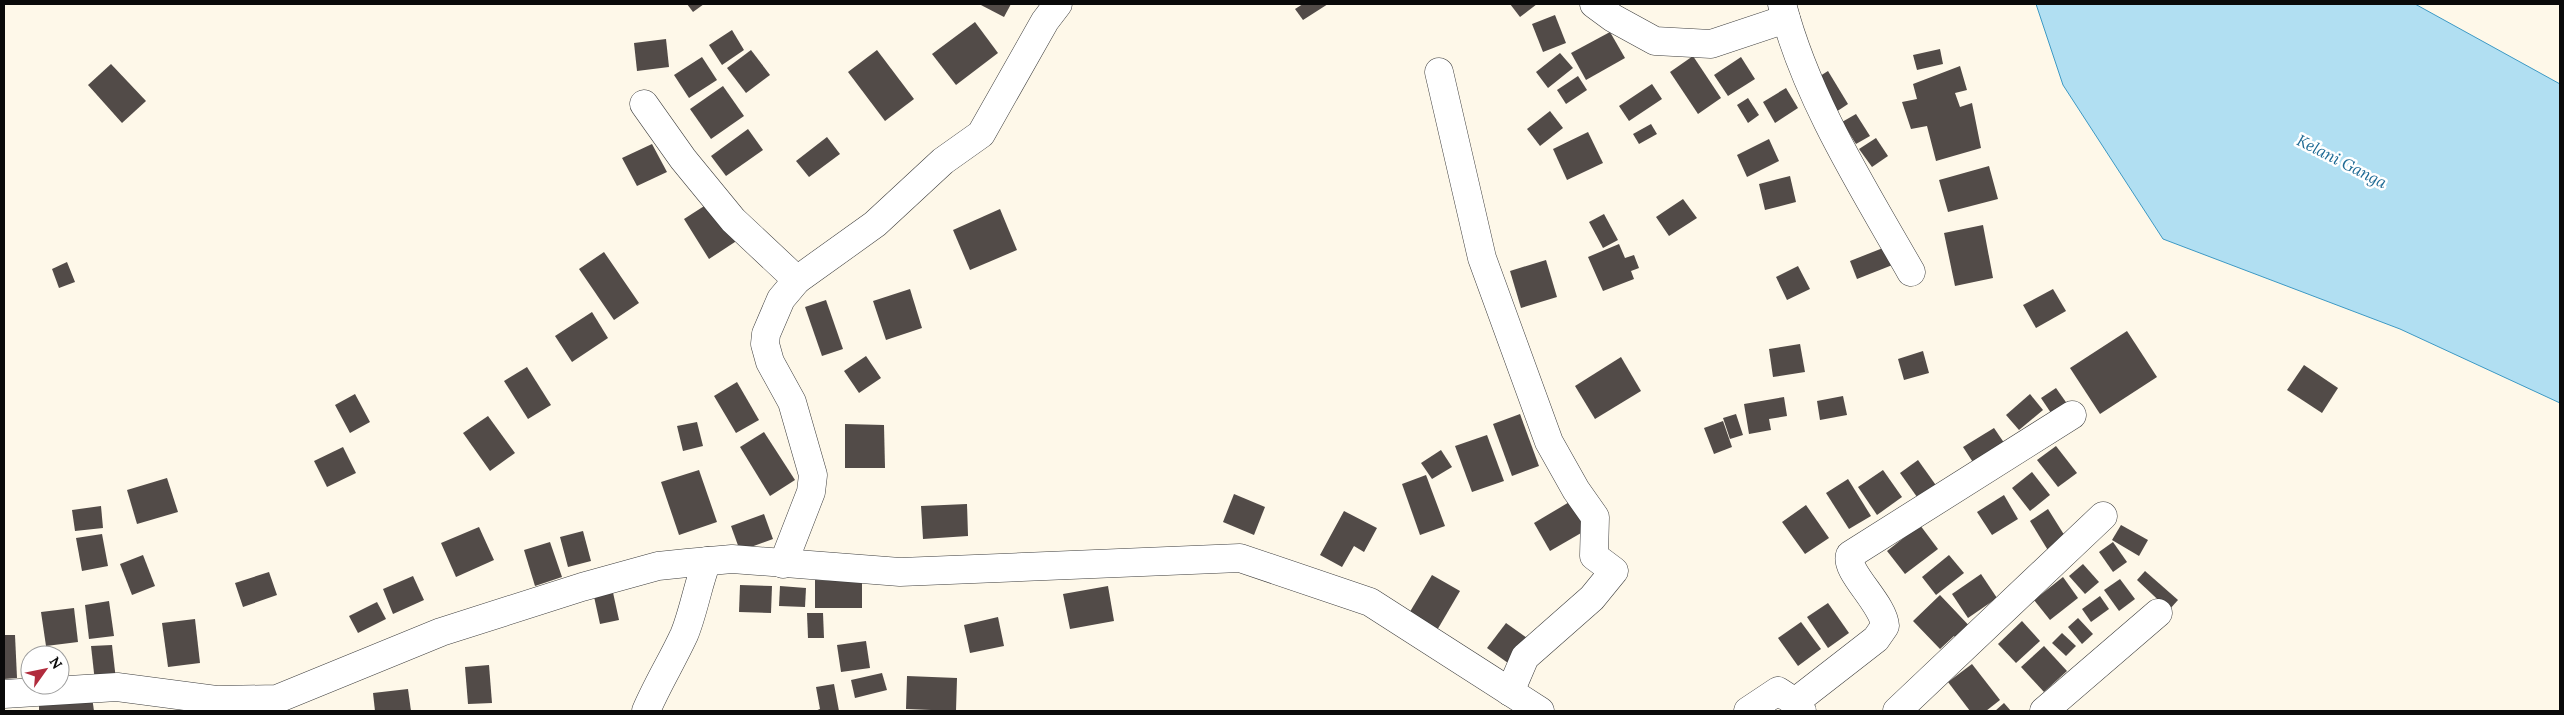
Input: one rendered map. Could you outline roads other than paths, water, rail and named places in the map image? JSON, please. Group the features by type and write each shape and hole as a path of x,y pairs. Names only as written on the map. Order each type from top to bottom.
{"street":[{"path":"783,564 811,492 813,475 792,402 770,362 766,344 766,334 781,299 798,280 875,224 943,161 981,134 1045,21 1058,4"},
{"path":"1594,4 1613,18 1655,41 1711,44 1784,12 1796,51 1829,123 1912,272"},
{"path":"1439,72 1482,258 1550,442 1576,490 1595,517 1594,556 1614,571 1592,598 1525,657 1510,692"},
{"path":"644,104 683,159 734,220 798,280"},
{"path":"1748,711 1778,691 1799,707 1876,638 1884,626 1882,612 1851,566 1850,555 2072,415"},
{"path":"1896,711 2103,516"},
{"path":"4,694 117,687 216,700 277,699 441,632 573,590 658,566 732,559 900,572 1240,558 1370,602 1540,711"},
{"path":"646,711 661,677 684,634 697,586 707,561"},
{"path":"2044,711 2158,614"}],"water":[{"name":"Kelani Ganga","path":"2036,4 2415,4 2560,84 2560,403 2400,329 2163,239 2063,85"}]}
